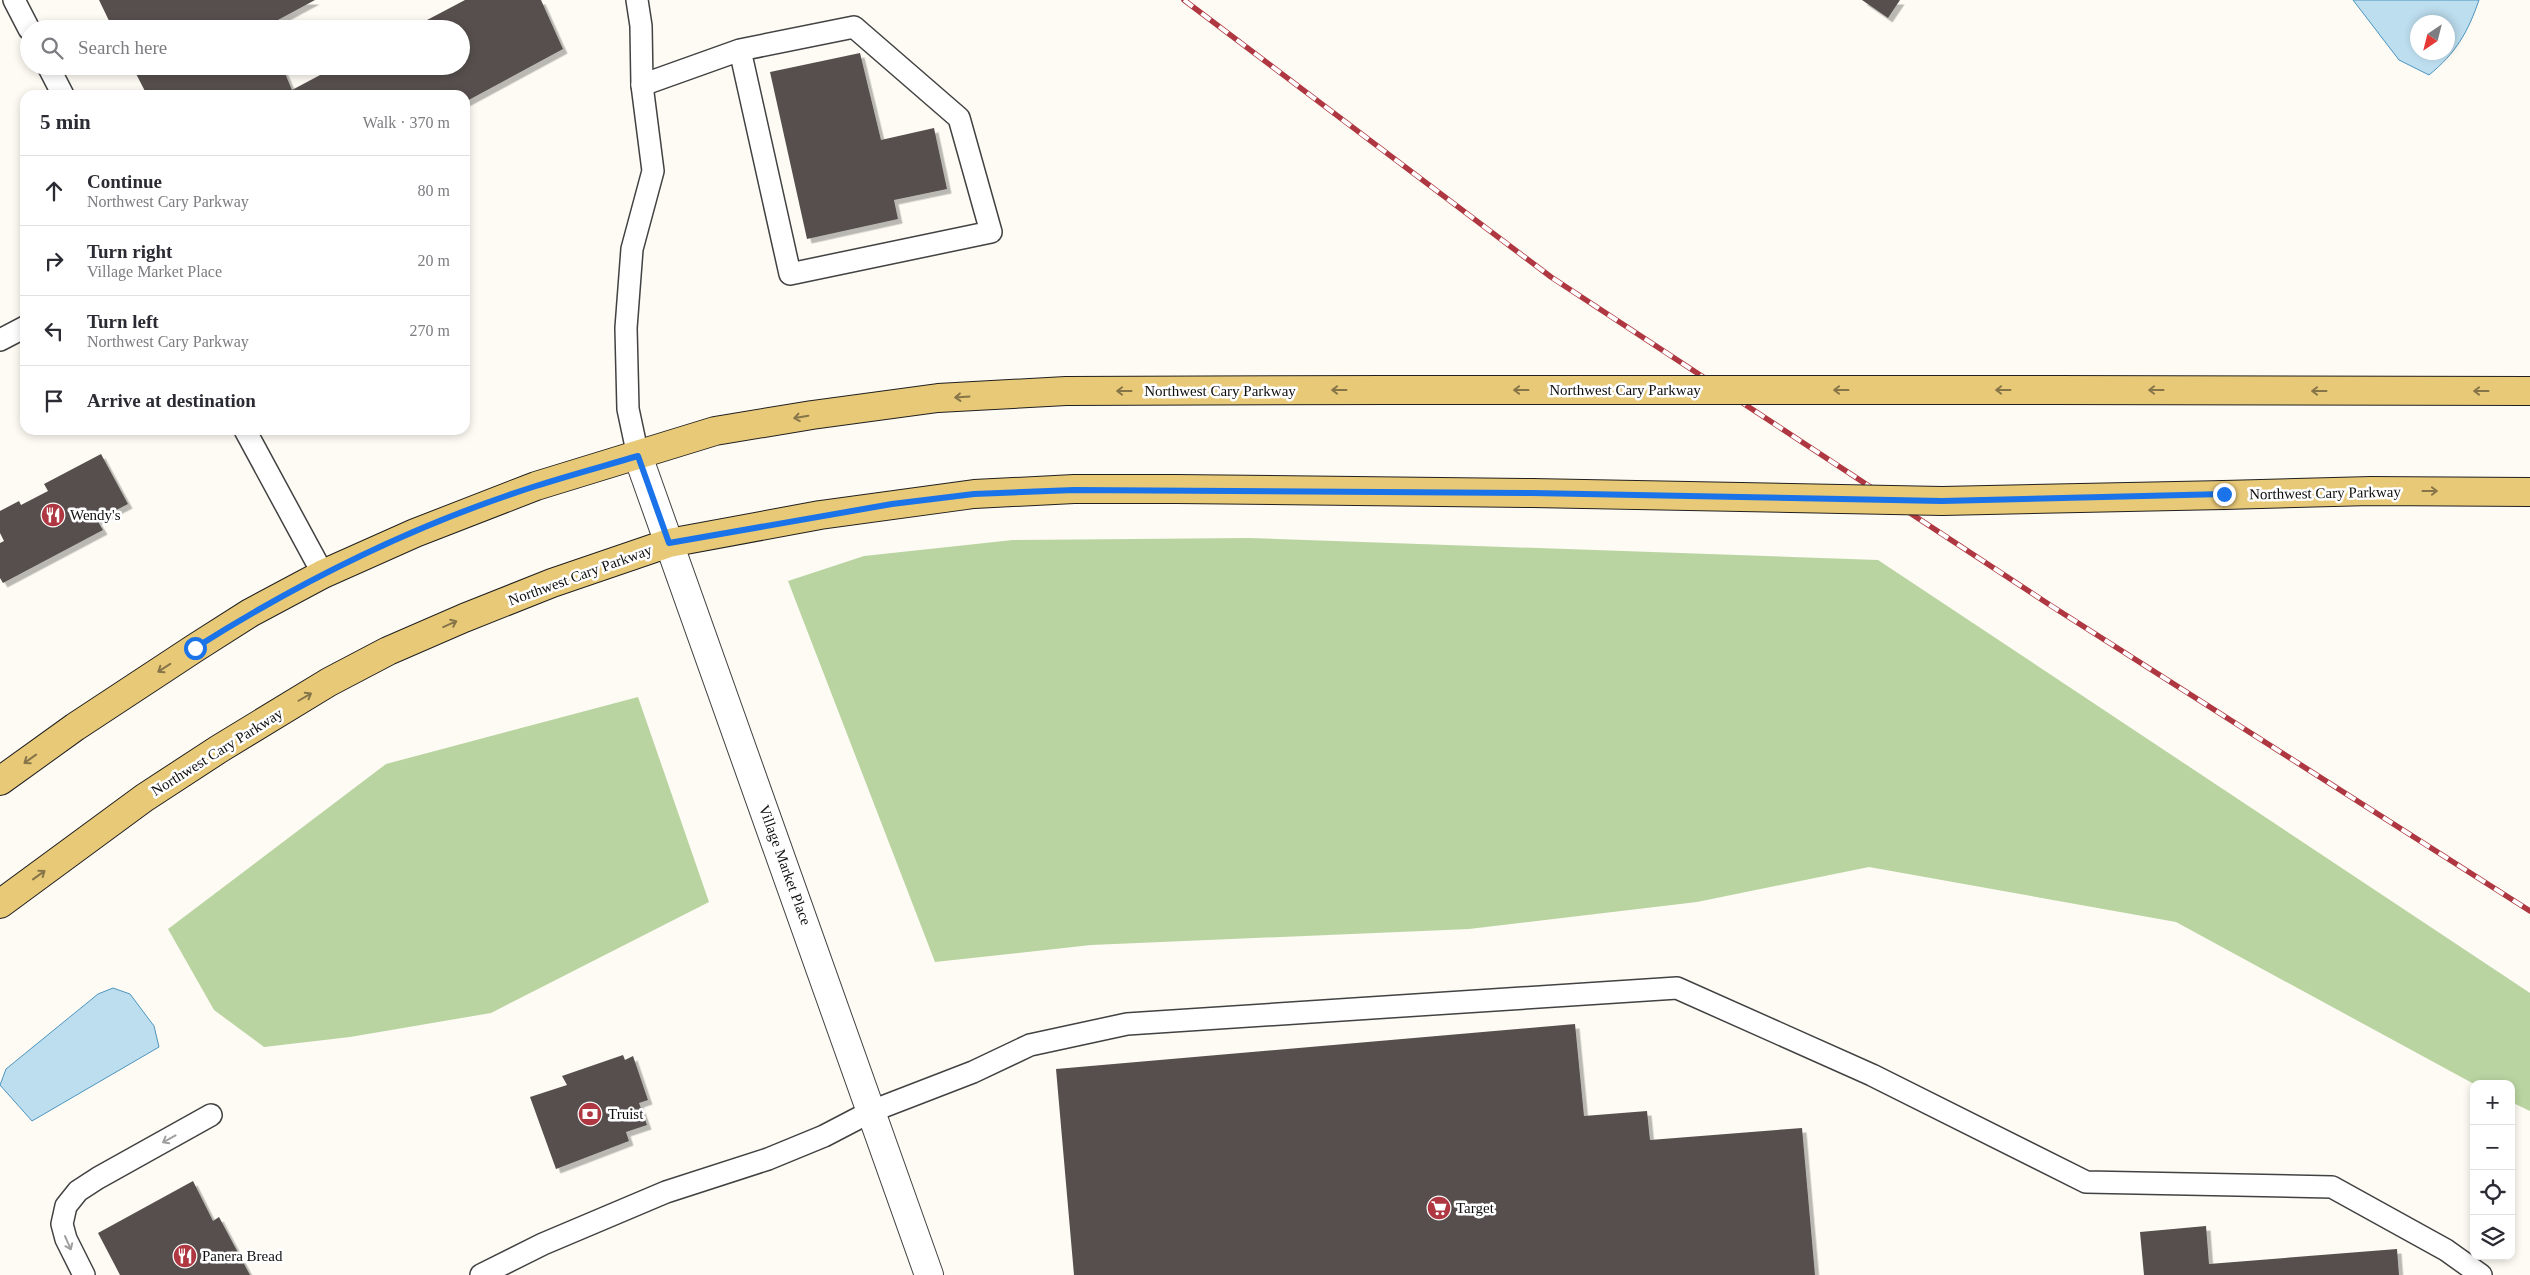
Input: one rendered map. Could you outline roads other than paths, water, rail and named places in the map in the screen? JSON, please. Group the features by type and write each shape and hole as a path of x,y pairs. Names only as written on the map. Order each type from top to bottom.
{"main road":[{"name":"Northwest Cary Parkway","path":"0,781 75,727 195,648 250,614 323,574 414,533 536,486 715,432 812,415 938,398 1066,391 2530,391"},
{"name":"Northwest Cary Parkway","path":"0,904 144,798 219,748 329,682 388,651 552,583 669,543 829,514 974,494 1074,490 1176,489 1532,493 1942,501 2371,491 2530,492"}],"street":[{"name":"Village Market Place","path":"638,456 929,1275"}],"lane":[{"path":"14,0 24,20"},
{"path":"637,0 641,26 642,85 653,171 632,249 626,328 628,409 638,456"},
{"path":"642,85 740,50 854,27 959,118 991,232 790,274 740,50"},
{"path":"52,75 60,90"},
{"path":"0,340 20,330"},
{"path":"248,435 323,574"},
{"path":"481,1275 543,1244 658,1196 768,1159 824,1136 872,1111 973,1072 1030,1045 1127,1024 1677,988 1872,1075 2086,1182 2332,1187 2446,1250 2481,1275"},
{"path":"84,1275 66,1239 62,1224 66,1206 78,1191 98,1178 211,1115"}],"water":[{"path":"2353,0 2479,0 2470,22 2455,48 2455,15 2410,15 2410,60 2445,60 2429,75 2399,60"},
{"path":"113,988 130,994 154,1026 159,1047 32,1121 0,1085 6,1069 98,994"}],"railway":[{"path":"1184,0 1551,277 2053,607 2530,911"}],"place":[{"name":"Wendy's","path":"53,515"},
{"name":"Truist","path":"590,1114"},
{"name":"Target","path":"1439,1208"},
{"name":"Panera Bread","path":"185,1256"}]}
